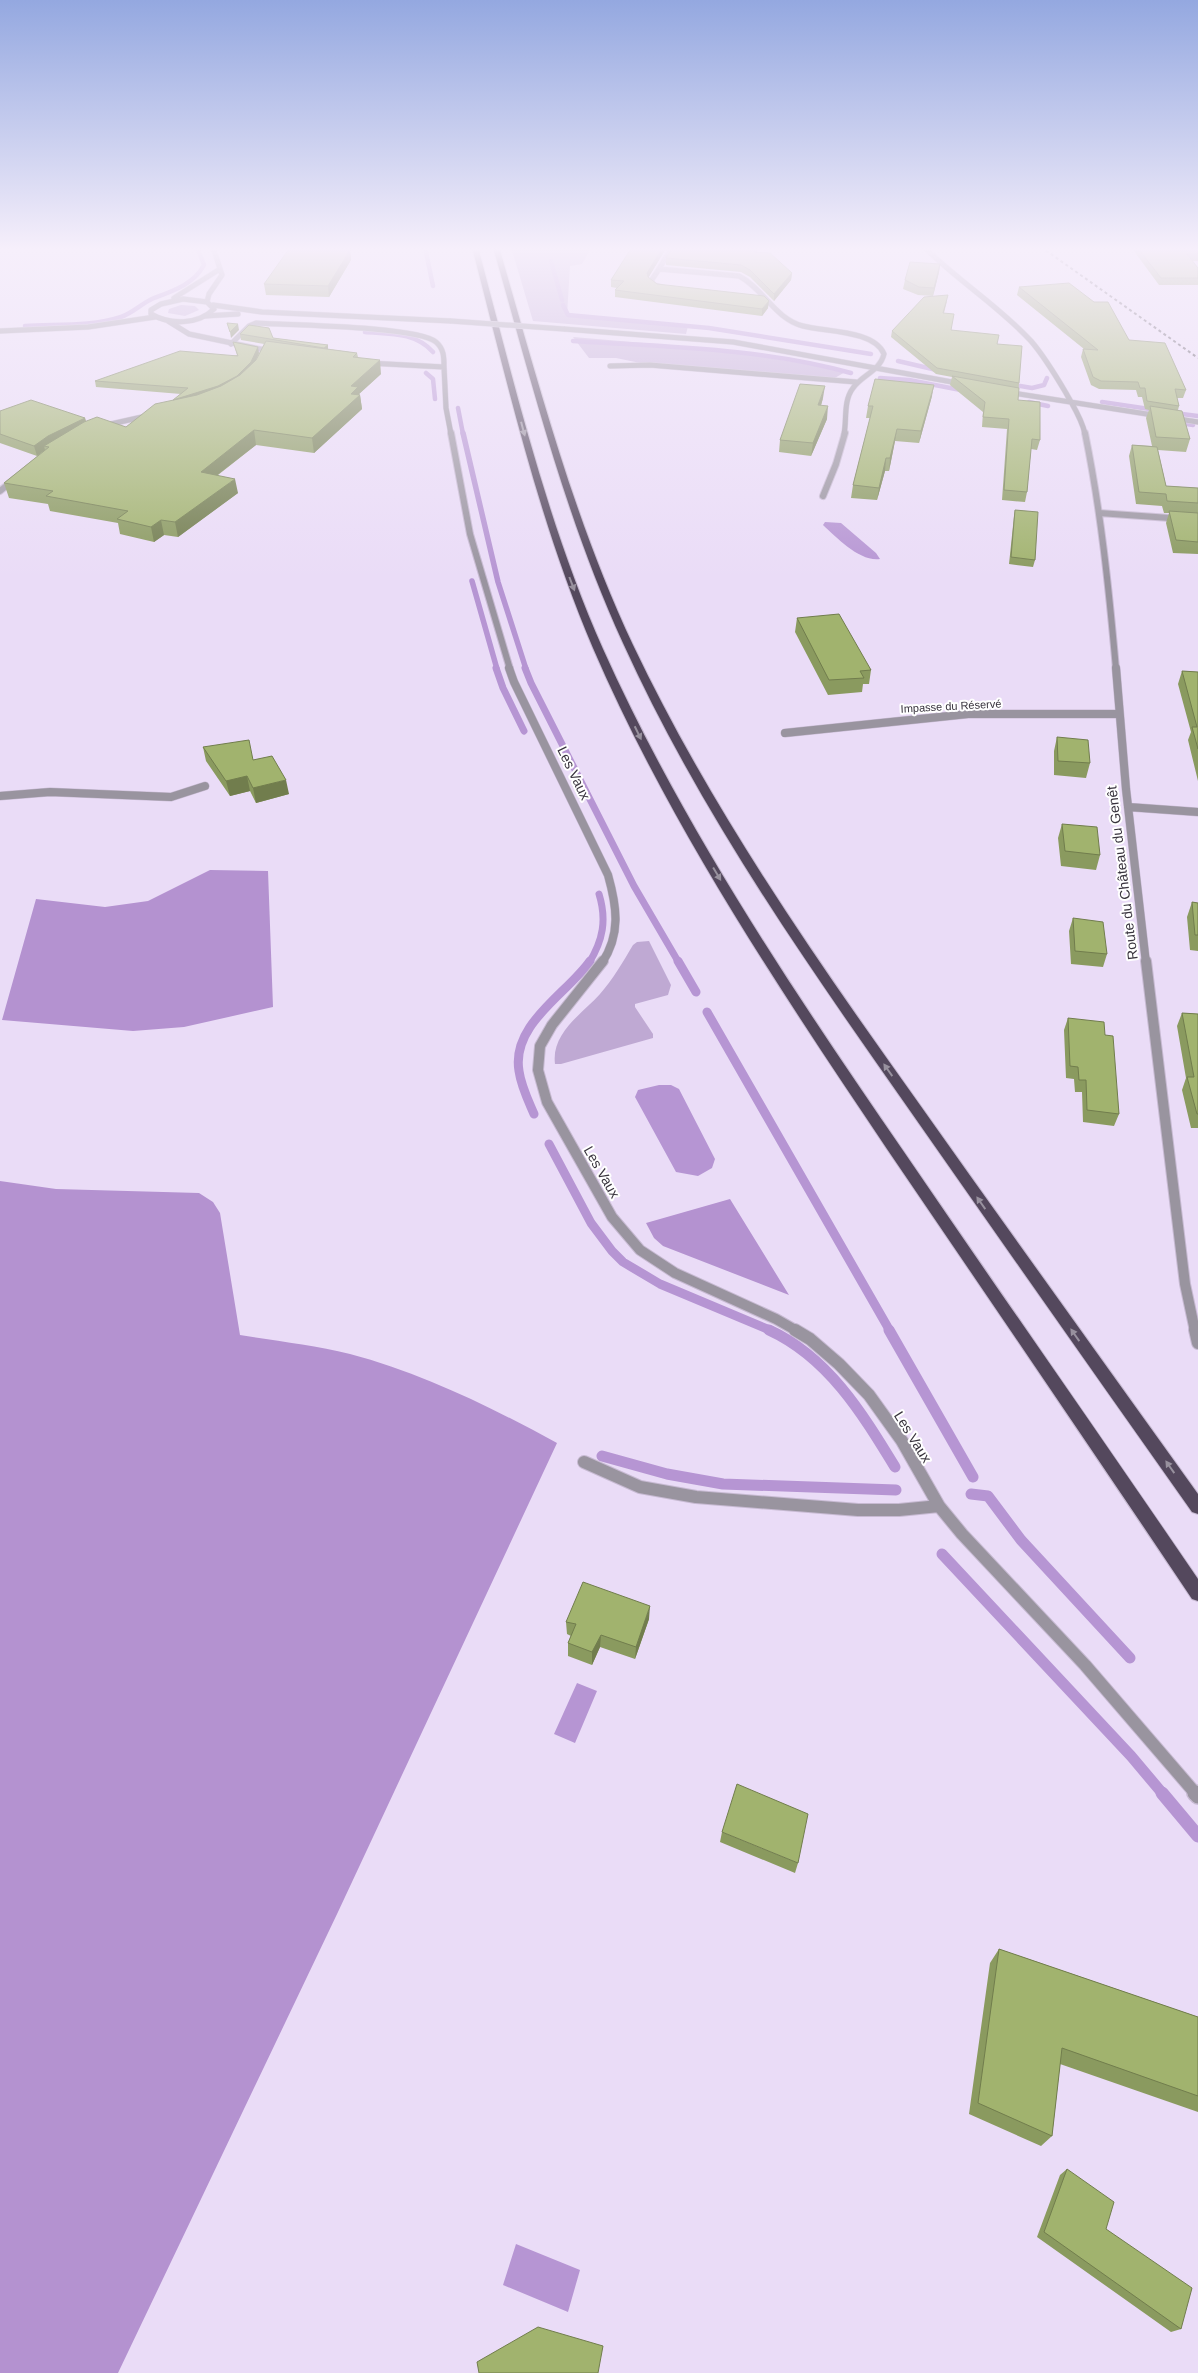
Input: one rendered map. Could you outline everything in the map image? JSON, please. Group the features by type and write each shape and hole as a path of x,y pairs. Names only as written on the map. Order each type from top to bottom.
{"highway":[{"path":"505,358 553,532 598,648 618,692 669,791 736,906 822,1040 1198,1593"},
{"path":"528,358 550,435 591,556 632,653 702,786 772,898 860,1031 1198,1507"}],"street":[{"path":"260,364 262,358"},
{"name":"Les Vaux","path":"444,358 446,408 464,502 498,632 514,682 608,875 616,907 617,931 604,964 563,1011 539,1049 540,1082 547,1102 612,1217 640,1250 675,1273 776,1319 810,1339 869,1395 902,1441 939,1506 962,1534 1085,1665 1198,1796"},
{"path":"823,358 973,386"},
{"path":"823,496 830,482 845,434 848,397 856,382 876,367 883,358"},
{"name":"Route du Château du Genêt","path":"1042,358 1071,402 1084,429 1099,513 1110,600 1128,807 1170,1169 1185,1284 1198,1343"},
{"path":"361,362 399,366 444,367"},
{"path":"610,366 650,365 856,382"},
{"path":"1000,390 1198,422"},
{"path":"97,427 156,414"},
{"path":"0,491 18,476"},
{"path":"1099,513 1198,520"},
{"name":"Impasse du Réservé","path":"785,733 959,714 1119,714"},
{"path":"0,796 50,792 172,797 206,786"},
{"path":"1128,807 1198,812"},
{"path":"584,1462 640,1487 696,1497 858,1510 939,1506"}],"shaded area":[{"path":"589,358 767,358 847,371 833,379 650,365 616,358"},
{"path":"825,522 841,523 876,553 880,559 865,557 849,548 823,525"},
{"path":"210,870 268,871 273,1007 184,1027 133,1031 2,1020 36,899 105,907 148,901"},
{"path":"649,941 671,985 668,995 635,1004 635,1007 653,1034 653,1038 561,1064 555,1064 555,1053 558,1043 569,1025 605,988 633,945 637,942"},
{"path":"659,1085 671,1085 679,1089 715,1159 712,1168 698,1176 676,1172 635,1097 638,1090"},
{"path":"0,1181 56,1189 199,1193 213,1202 220,1213 240,1335 323,1348 377,1362 456,1392 557,1443 338,1912 118,2373 0,2373"},
{"path":"730,1199 789,1295 663,1246 654,1238 646,1223"},
{"path":"577,1683 597,1691 575,1743 554,1734"},
{"path":"516,2244 580,2270 568,2312 503,2285"}],"building":[{"path":"161,358 253,358 237,376 218,386 173,400 188,388 95,381"},
{"path":"257,358 360,358 380,360 351,386 358,387 351,394 360,395 312,438 254,430 201,472 235,479 175,522 161,520 151,527 117,519 128,511 46,496 53,491 4,483 49,447 44,446 84,422 97,417 126,427 155,404 197,395 221,386 240,375"},
{"path":"925,358 1021,358 1019,383 937,368"},
{"path":"1086,358 1172,358 1186,390 1175,389 1179,406 1147,401 1145,388 1140,388 1138,382 1101,381 1093,377"},
{"path":"952,376 1019,388 1018,400 1040,402 1040,440 1032,439 1027,492 1004,490 1009,419 983,417 985,402"},
{"path":"875,379 934,385 921,431 897,429 890,458 886,458 879,488 853,485 873,406 868,406"},
{"path":"800,384 825,386 818,405 828,406 813,443 780,440"},
{"path":"31,400 85,418 48,436 34,446 0,434 0,411"},
{"path":"1150,406 1182,411 1190,439 1156,437"},
{"path":"1132,445 1157,447 1166,486 1198,488 1198,503 1167,501 1166,494 1139,492"},
{"path":"1015,510 1038,512 1035,560 1011,557"},
{"path":"1169,511 1198,513 1198,542 1176,540"},
{"path":"839,614 871,670 860,671 864,678 829,680 797,618"},
{"path":"1182,671 1198,672 1198,749 1192,727 1197,727"},
{"path":"1057,737 1088,740 1090,763 1058,761"},
{"path":"249,740 253,760 272,756 286,780 253,788 247,776 226,781 203,747"},
{"path":"1062,824 1097,827 1100,855 1065,851"},
{"path":"1192,902 1198,903 1198,935 1195,935"},
{"path":"1073,918 1103,922 1107,954 1075,951"},
{"path":"1182,1013 1198,1014 1198,1114 1187,1077 1194,1077"},
{"path":"1068,1018 1104,1022 1105,1035 1113,1036 1119,1114 1087,1110 1086,1080 1079,1080 1078,1067 1070,1066"},
{"path":"583,1582 650,1606 636,1647 601,1635 592,1652 568,1643 576,1624 566,1622"},
{"path":"737,1784 808,1814 798,1863 722,1832"},
{"path":"999,1949 1198,2017 1198,2096 1062,2048 1052,2136 978,2103"},
{"path":"1067,2169 1114,2202 1106,2229 1192,2288 1181,2329 1044,2232"},
{"path":"538,2327 603,2346 598,2373 479,2373 477,2362"}],"waterway":[{"path":"781,358 851,373"},
{"path":"898,361 941,371"},
{"path":"426,373 433,379 435,399"},
{"path":"880,378 909,380 966,391"},
{"path":"1008,384 1032,388 1044,385 1047,378"},
{"path":"1029,402 1048,406"},
{"path":"1102,402 1156,410"},
{"path":"458,408 463,434"},
{"path":"1174,413 1198,416"},
{"path":"1174,422 1193,425"},
{"path":"463,433 498,582 526,669"},
{"path":"472,581 497,669"},
{"path":"496,668 503,688 524,731"},
{"path":"525,668 634,886 679,963"},
{"path":"589,963 598,946 602,930 603,913 599,894"},
{"path":"534,1114 523,1088 519,1071 519,1054 523,1039 543,1011 590,961"},
{"path":"678,961 696,992"},
{"path":"707,1012 890,1331"},
{"path":"549,1144 591,1223 612,1251 623,1262 660,1284 772,1331"},
{"path":"769,1330 790,1341 809,1355 842,1388 870,1427 895,1467"},
{"path":"889,1330 973,1477"},
{"path":"602,1456 667,1474 723,1484 896,1490"},
{"path":"971,1494 988,1496 1021,1540 1130,1658"},
{"path":"942,1554 1131,1756 1163,1794"},
{"path":"1162,1793 1198,1836"}]}
